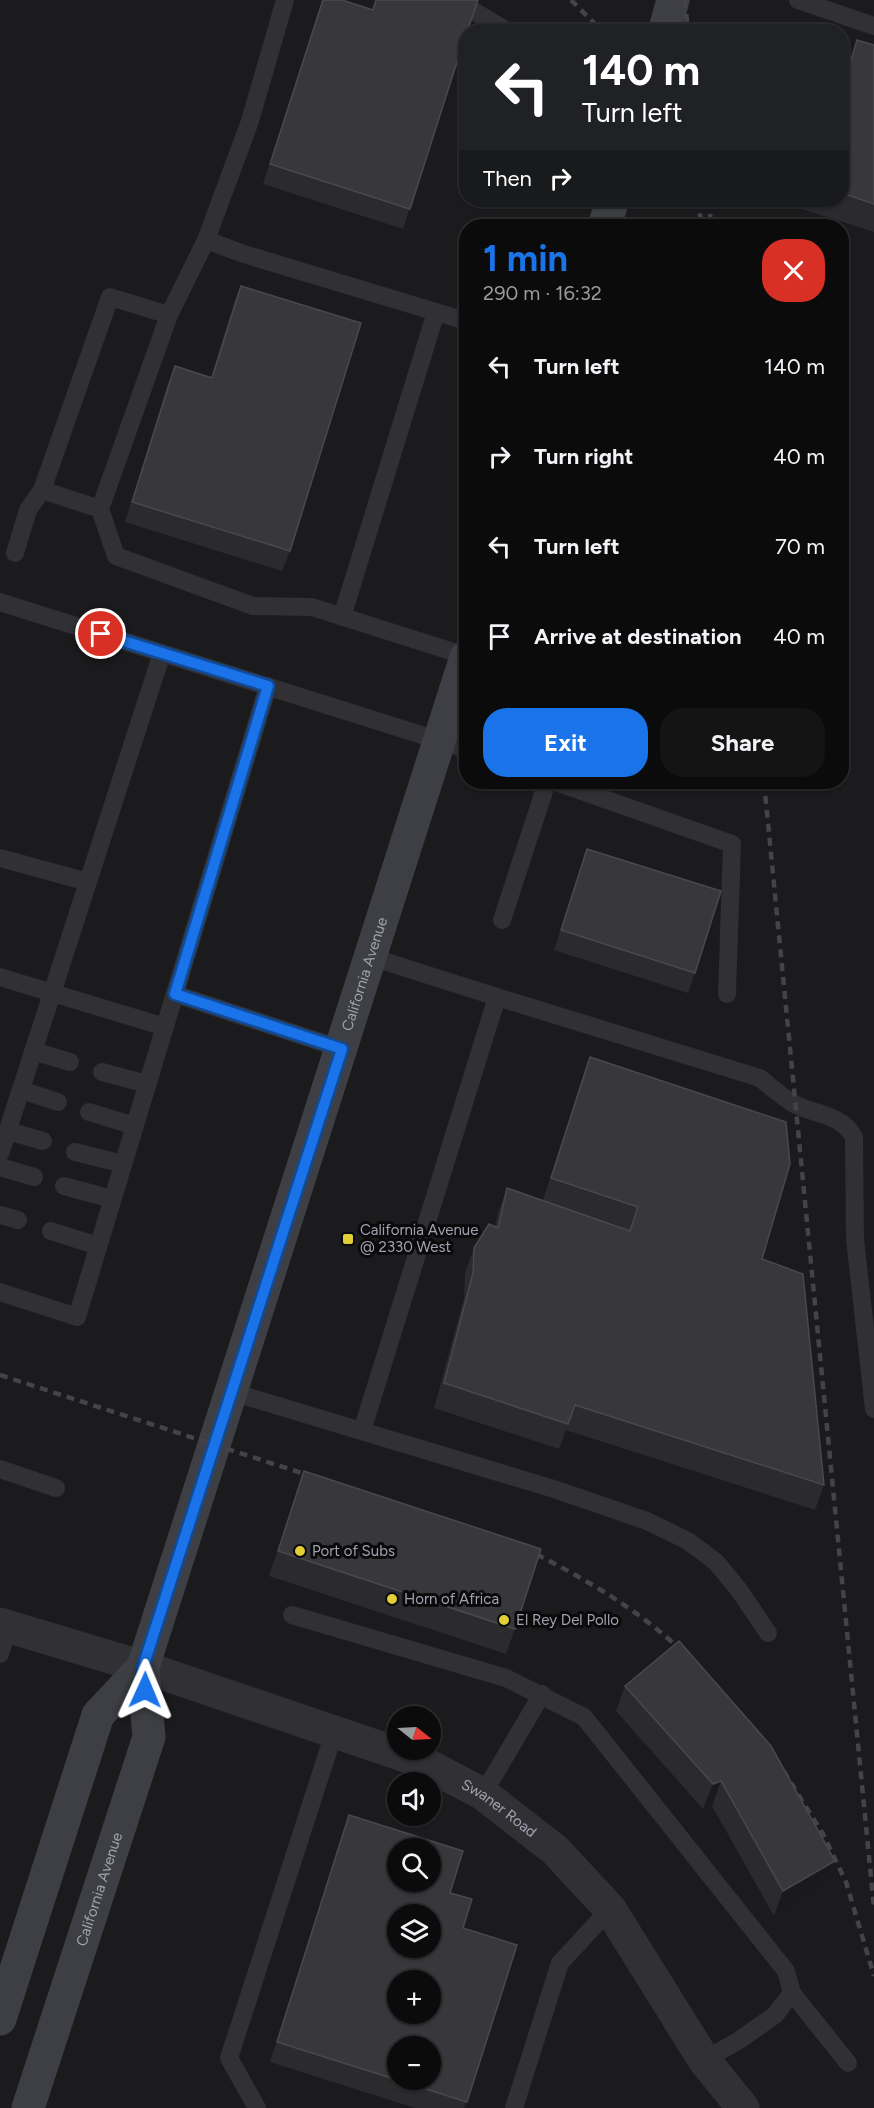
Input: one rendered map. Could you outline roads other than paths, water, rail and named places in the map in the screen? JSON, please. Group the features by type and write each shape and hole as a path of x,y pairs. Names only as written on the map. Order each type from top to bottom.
{"main road":[{"path":"666,24 673,0"},
{"name":"California Avenue","path":"28,2108 149,1737 143,1667 371,957 453,745 459,704"},
{"name":"California Avenue","path":"0,2019 98,1715 143,1667"}],"street":[{"name":"Swaner Road","path":"3,1635 143,1667 420,1761 483,1794 555,1850 610,1909 730,2104"}],"lane":[{"path":"285,0 250,121 206,240 169,315 100,509 116,556 253,606 312,608 459,655"},
{"path":"455,0 496,24"},
{"path":"798,0 874,26"},
{"path":"206,240 244,254 459,319"},
{"path":"15,553 28,510 42,490 110,297 169,315"},
{"path":"342,617 436,312"},
{"path":"42,490 100,509"},
{"path":"0,602 453,745"},
{"path":"0,1154 162,653"},
{"path":"0,1292 77,1317 268,686"},
{"path":"502,920 545,789"},
{"path":"576,789 732,844 727,994"},
{"path":"0,858 88,882"},
{"path":"371,957 760,1078 795,1104 845,1124 854,1137 855,1239 874,1409"},
{"path":"0,977 165,1027"},
{"path":"175,994 342,1049"},
{"path":"362,1431 497,998"},
{"path":"33,1051 70,1062"},
{"path":"102,1072 147,1084"},
{"path":"21,1090 58,1102"},
{"path":"89,1112 135,1126"},
{"path":"8,1131 43,1142"},
{"path":"75,1152 123,1164"},
{"path":"0,1167 34,1177"},
{"path":"64,1186 112,1199"},
{"path":"0,1215 18,1220"},
{"path":"51,1231 98,1246"},
{"path":"232,1392 554,1489 647,1521 688,1541 716,1562 739,1590 768,1633"},
{"path":"0,1469 56,1488"},
{"path":"292,1615 506,1678 584,1717 786,1971 792,1993 848,2063"},
{"path":"483,1794 542,1694"},
{"path":"257,2108 229,2058 334,1733"},
{"path":"514,2108 560,1963 610,1909"},
{"path":"704,2060 738,2041 775,2015 792,1993"}],"railway":[{"path":"571,0 595,24"},
{"path":"685,0 687,24"},
{"path":"698,207 701,219"},
{"path":"710,207 710,219"},
{"path":"765,789 874,1908"},
{"path":"0,1375 320,1479"},
{"path":"524,1548 609,1595 649,1623 686,1655"},
{"path":"776,1759 823,1834 846,1882 874,1976"}],"place":[{"name":"California Avenue @ 2330 West","path":"348,1239"},
{"name":"Port of Subs","path":"300,1551"},
{"name":"Horn of Africa","path":"392,1599"},
{"name":"El Rey Del Pollo","path":"504,1620"}]}
